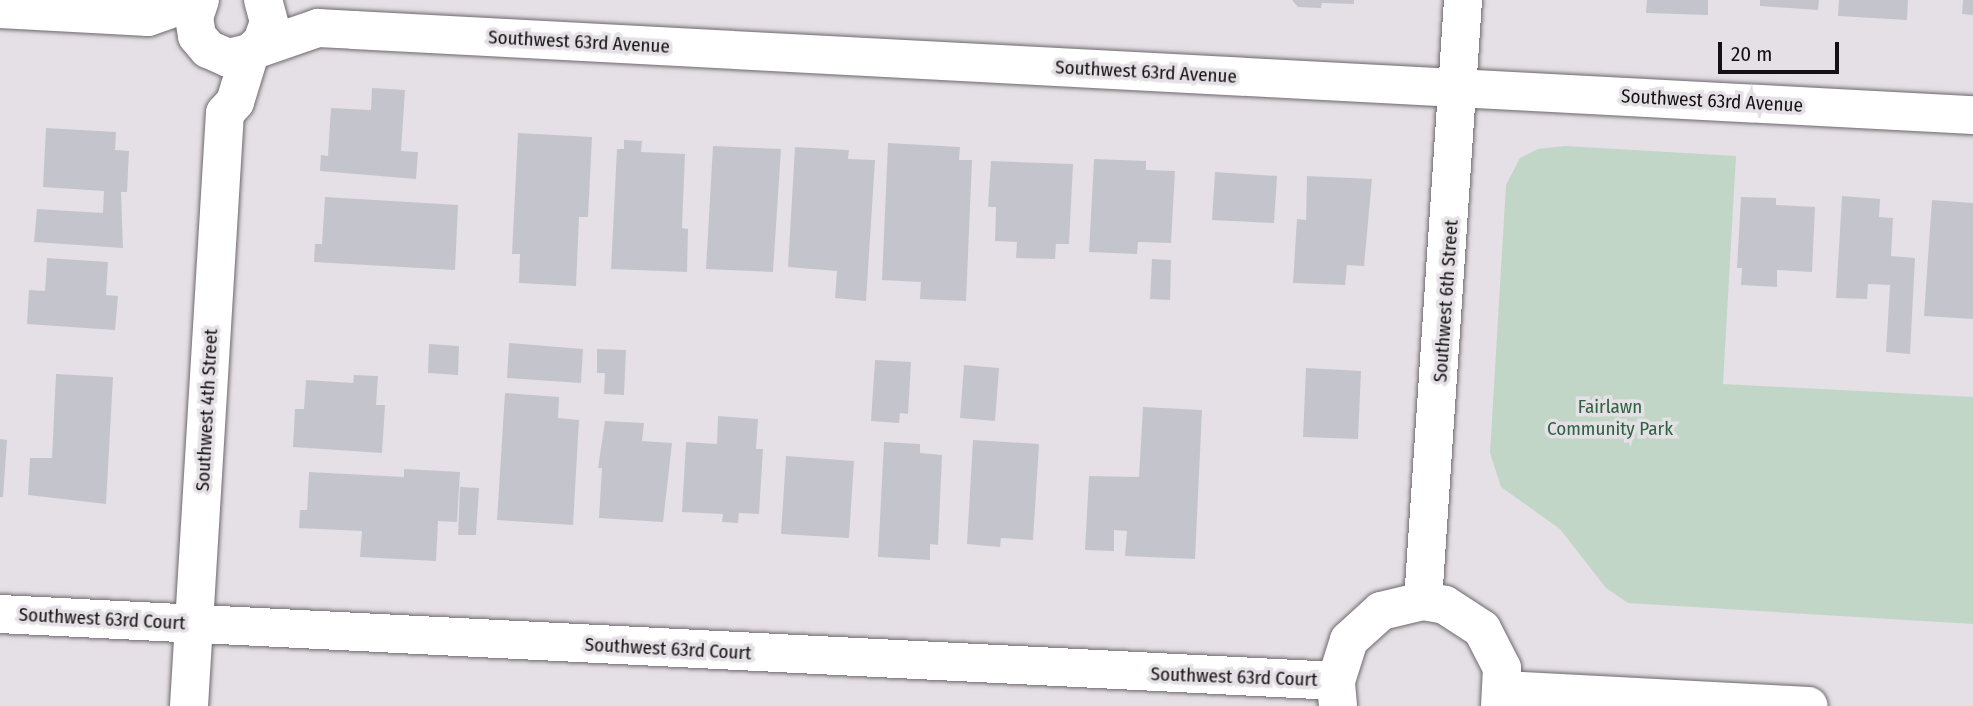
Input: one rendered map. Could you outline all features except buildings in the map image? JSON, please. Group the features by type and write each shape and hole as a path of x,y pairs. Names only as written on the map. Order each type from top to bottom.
{"street":[{"path":"0,9 148,17 198,0"},
{"name":"Southwest 4th Street","path":"198,0 195,27 205,47 213,101 225,113"},
{"name":"Southwest 6th Street","path":"1423,601 1463,0"},
{"name":"Southwest 4th Street","path":"189,706 225,113 235,102 252,52 269,22 263,1"},
{"name":"Southwest 63rd Avenue","path":"263,1 318,29"},
{"path":"148,17 156,26 228,58 252,52"},
{"name":"Southwest 63rd Avenue","path":"252,52 318,29 1973,115"},
{"path":"1337,694 1349,640 1363,623 1402,603 1423,601 1445,605 1482,629 1502,668 1502,698 1809,706"},
{"name":"Southwest 63rd Court","path":"0,614 1337,694"}],"green space":[{"name":"Fairlawn Community Park","path":"1565,146 1736,156 1723,384 1973,397 1973,624 1628,603 1606,588 1560,529 1501,487 1490,453 1506,185 1520,158 1538,149"}]}
